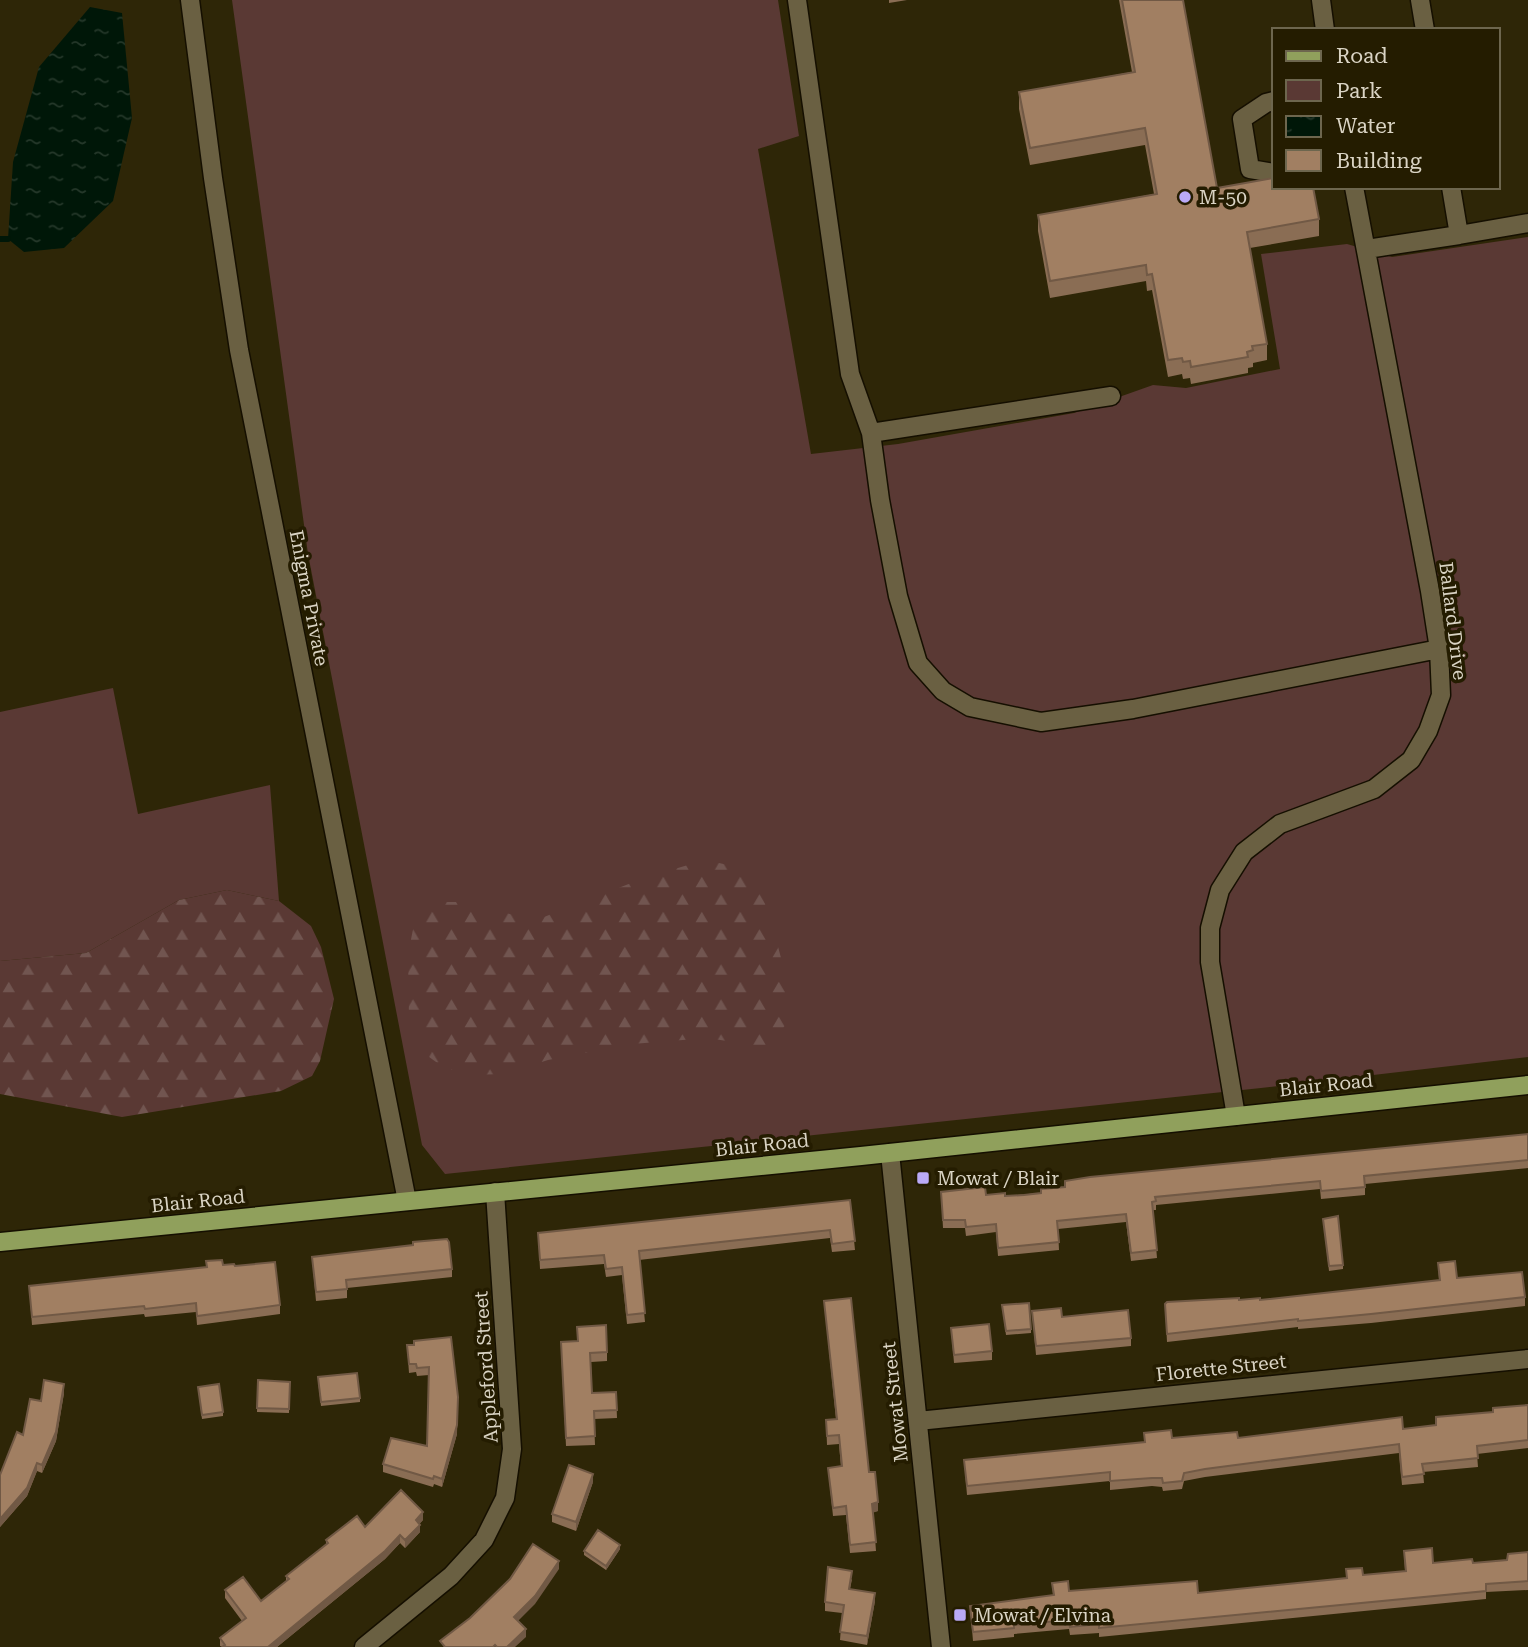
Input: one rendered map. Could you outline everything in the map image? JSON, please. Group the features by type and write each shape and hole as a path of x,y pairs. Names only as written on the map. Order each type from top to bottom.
{"main road":[{"name":"Blair Road","path":"0,1242 890,1153 1528,1085"}],"street":[{"name":"Enigma Private","path":"190,0 239,350 407,1201"},
{"path":"797,0 850,374 871,433 898,596 918,663 943,691 970,707 1041,722 1133,709 1439,649"},
{"path":"1420,0 1425,28"},
{"path":"1324,1 1325,28"},
{"path":"1272,102 1241,119 1250,169 1272,173"},
{"name":"Ballard Drive","path":"1236,1116 1210,962 1210,928 1220,890 1244,852 1280,824 1374,789 1411,760 1428,731 1441,695 1439,649 1354,189"},
{"path":"1451,189 1459,235"},
{"path":"1367,249 1528,223"},
{"path":"871,433 1111,396"},
{"name":"Mowat Street","path":"890,1153 941,1647"},
{"name":"Appleford Street","path":"364,1647 452,1576 484,1540 505,1498 512,1449 495,1192"},
{"name":"Florette Street","path":"918,1421 1528,1359"}],"green space":[{"path":"232,0 778,0 799,136 758,149 811,454 898,444 1074,413 1153,385 1186,388 1280,369 1261,254 1347,244 1392,257 1528,237 1528,1057 1261,1088 445,1174 422,1145 308,554"},
{"path":"113,688 138,814 270,785 279,901 227,890 179,900 86,953 0,961 0,712"},
{"path":"705,860 744,871 754,879 771,921 791,1008 785,1026 764,1047 708,1038 632,1044 548,1060 504,1074 468,1075 443,1067 425,1054 409,1020 408,955 414,924 427,909 443,902 464,902 525,918 544,917 644,878"},
{"path":"227,890 279,901 311,926 321,947 334,999 320,1061 312,1076 281,1091 122,1117 0,1094 0,961 86,953 179,900"}],"water":[{"path":"90,7 122,13 132,118 113,201 64,248 24,252 8,239 13,162 39,67"}],"building":[{"name":"M-50","path":"1122,0 1183,0 1217,188 1272,178 1272,189 1313,189 1319,219 1247,232 1267,344 1252,346 1253,350 1247,352 1248,357 1191,367 1190,361 1183,362 1182,358 1168,360 1152,274 1147,275 1146,265 1050,281 1038,215 1157,194 1145,128 1030,148 1019,92 1135,72"},
{"path":"1528,1134 1528,1160 1364,1176 1365,1187 1321,1191 1320,1181 1155,1197 1156,1201 1152,1202 1157,1250 1131,1253 1126,1214 1057,1221 1059,1242 998,1248 996,1224 966,1227 965,1220 943,1220 941,1192 985,1187 986,1195 1024,1195 1041,1193 1041,1189 1065,1187 1065,1181 1090,1177"},
{"path":"850,1200 855,1241 832,1244 830,1230 639,1251 645,1313 627,1315 622,1267 606,1269 604,1255 540,1260 538,1233"},
{"path":"1338,1216 1343,1265 1329,1266 1323,1219"},
{"path":"447,1239 452,1269 346,1280 347,1289 316,1292 312,1257"},
{"path":"222,1260 223,1265 235,1266 275,1262 280,1305 197,1316 196,1303 32,1317 29,1286 207,1267 206,1261"},
{"path":"1455,1261 1457,1278 1522,1272 1525,1297 1167,1334 1167,1302 1239,1298 1260,1300 1440,1280 1438,1263"},
{"path":"851,1298 869,1472 875,1472 878,1502 872,1504 876,1542 850,1545 846,1506 833,1508 828,1468 842,1466 839,1435 827,1436 826,1420 837,1419 824,1301"},
{"path":"1029,1303 1031,1329 1006,1331 1002,1305"},
{"path":"1061,1308 1062,1317 1128,1310 1131,1338 1036,1346 1032,1311"},
{"path":"989,1324 992,1351 954,1355 951,1328"},
{"path":"606,1325 607,1352 590,1353 592,1393 616,1392 617,1410 594,1411 595,1436 566,1438 561,1342 578,1341 577,1327"},
{"path":"451,1337 458,1397 457,1425 442,1479 434,1476 433,1479 383,1464 391,1438 427,1446 429,1367 417,1368 416,1364 409,1364 407,1345 414,1345 414,1341"},
{"path":"357,1373 360,1398 321,1402 318,1377"},
{"path":"44,1380 64,1384 56,1432 42,1465 37,1463 27,1488 0,1519 0,1475 17,1432 23,1435 30,1399 41,1401"},
{"path":"258,1380 290,1382 289,1409 257,1408"},
{"path":"219,1384 223,1412 202,1415 198,1387"},
{"path":"1528,1405 1528,1440 1477,1446 1478,1458 1422,1464 1424,1474 1402,1477 1399,1444 1205,1469 1184,1473 1182,1481 1163,1483 1162,1478 1110,1481 1110,1472 967,1486 964,1460 1145,1442 1144,1433 1171,1430 1172,1438 1237,1432 1238,1438 1402,1417 1403,1429 1436,1425 1436,1417 1493,1412 1493,1408"},
{"path":"569,1465 593,1474 576,1522 552,1514"},
{"path":"401,1490 423,1512 416,1520 420,1525 405,1540 400,1535 385,1551 268,1647 222,1647 225,1645 220,1638 246,1618 225,1590 243,1577 261,1601 289,1579 286,1576 328,1543 326,1540 357,1516 365,1527"},
{"path":"598,1530 620,1545 606,1566 584,1551"},
{"path":"533,1544 559,1561 535,1596 514,1617 526,1629 507,1647 445,1647 440,1641 470,1618 510,1579"},
{"path":"1432,1548 1433,1563 1472,1559 1473,1563 1507,1560 1508,1554 1528,1552 1528,1581 1486,1584 1486,1591 1099,1628 1099,1624 1070,1627 1069,1620 973,1632 970,1606 1054,1595 1052,1583 1068,1581 1069,1591 1197,1581 1198,1593 1347,1578 1346,1569 1362,1568 1363,1575 1406,1571 1404,1551"},
{"path":"828,1567 852,1571 849,1589 875,1593 867,1636 840,1632 844,1605 825,1602"}],"waterway":[{"path":"0,239 8,239"}],"place":[{"name":"M-50","path":"1185,197"},
{"name":"Mowat / Blair","path":"923,1178"},
{"name":"Mowat / Elvina","path":"960,1615"}]}
